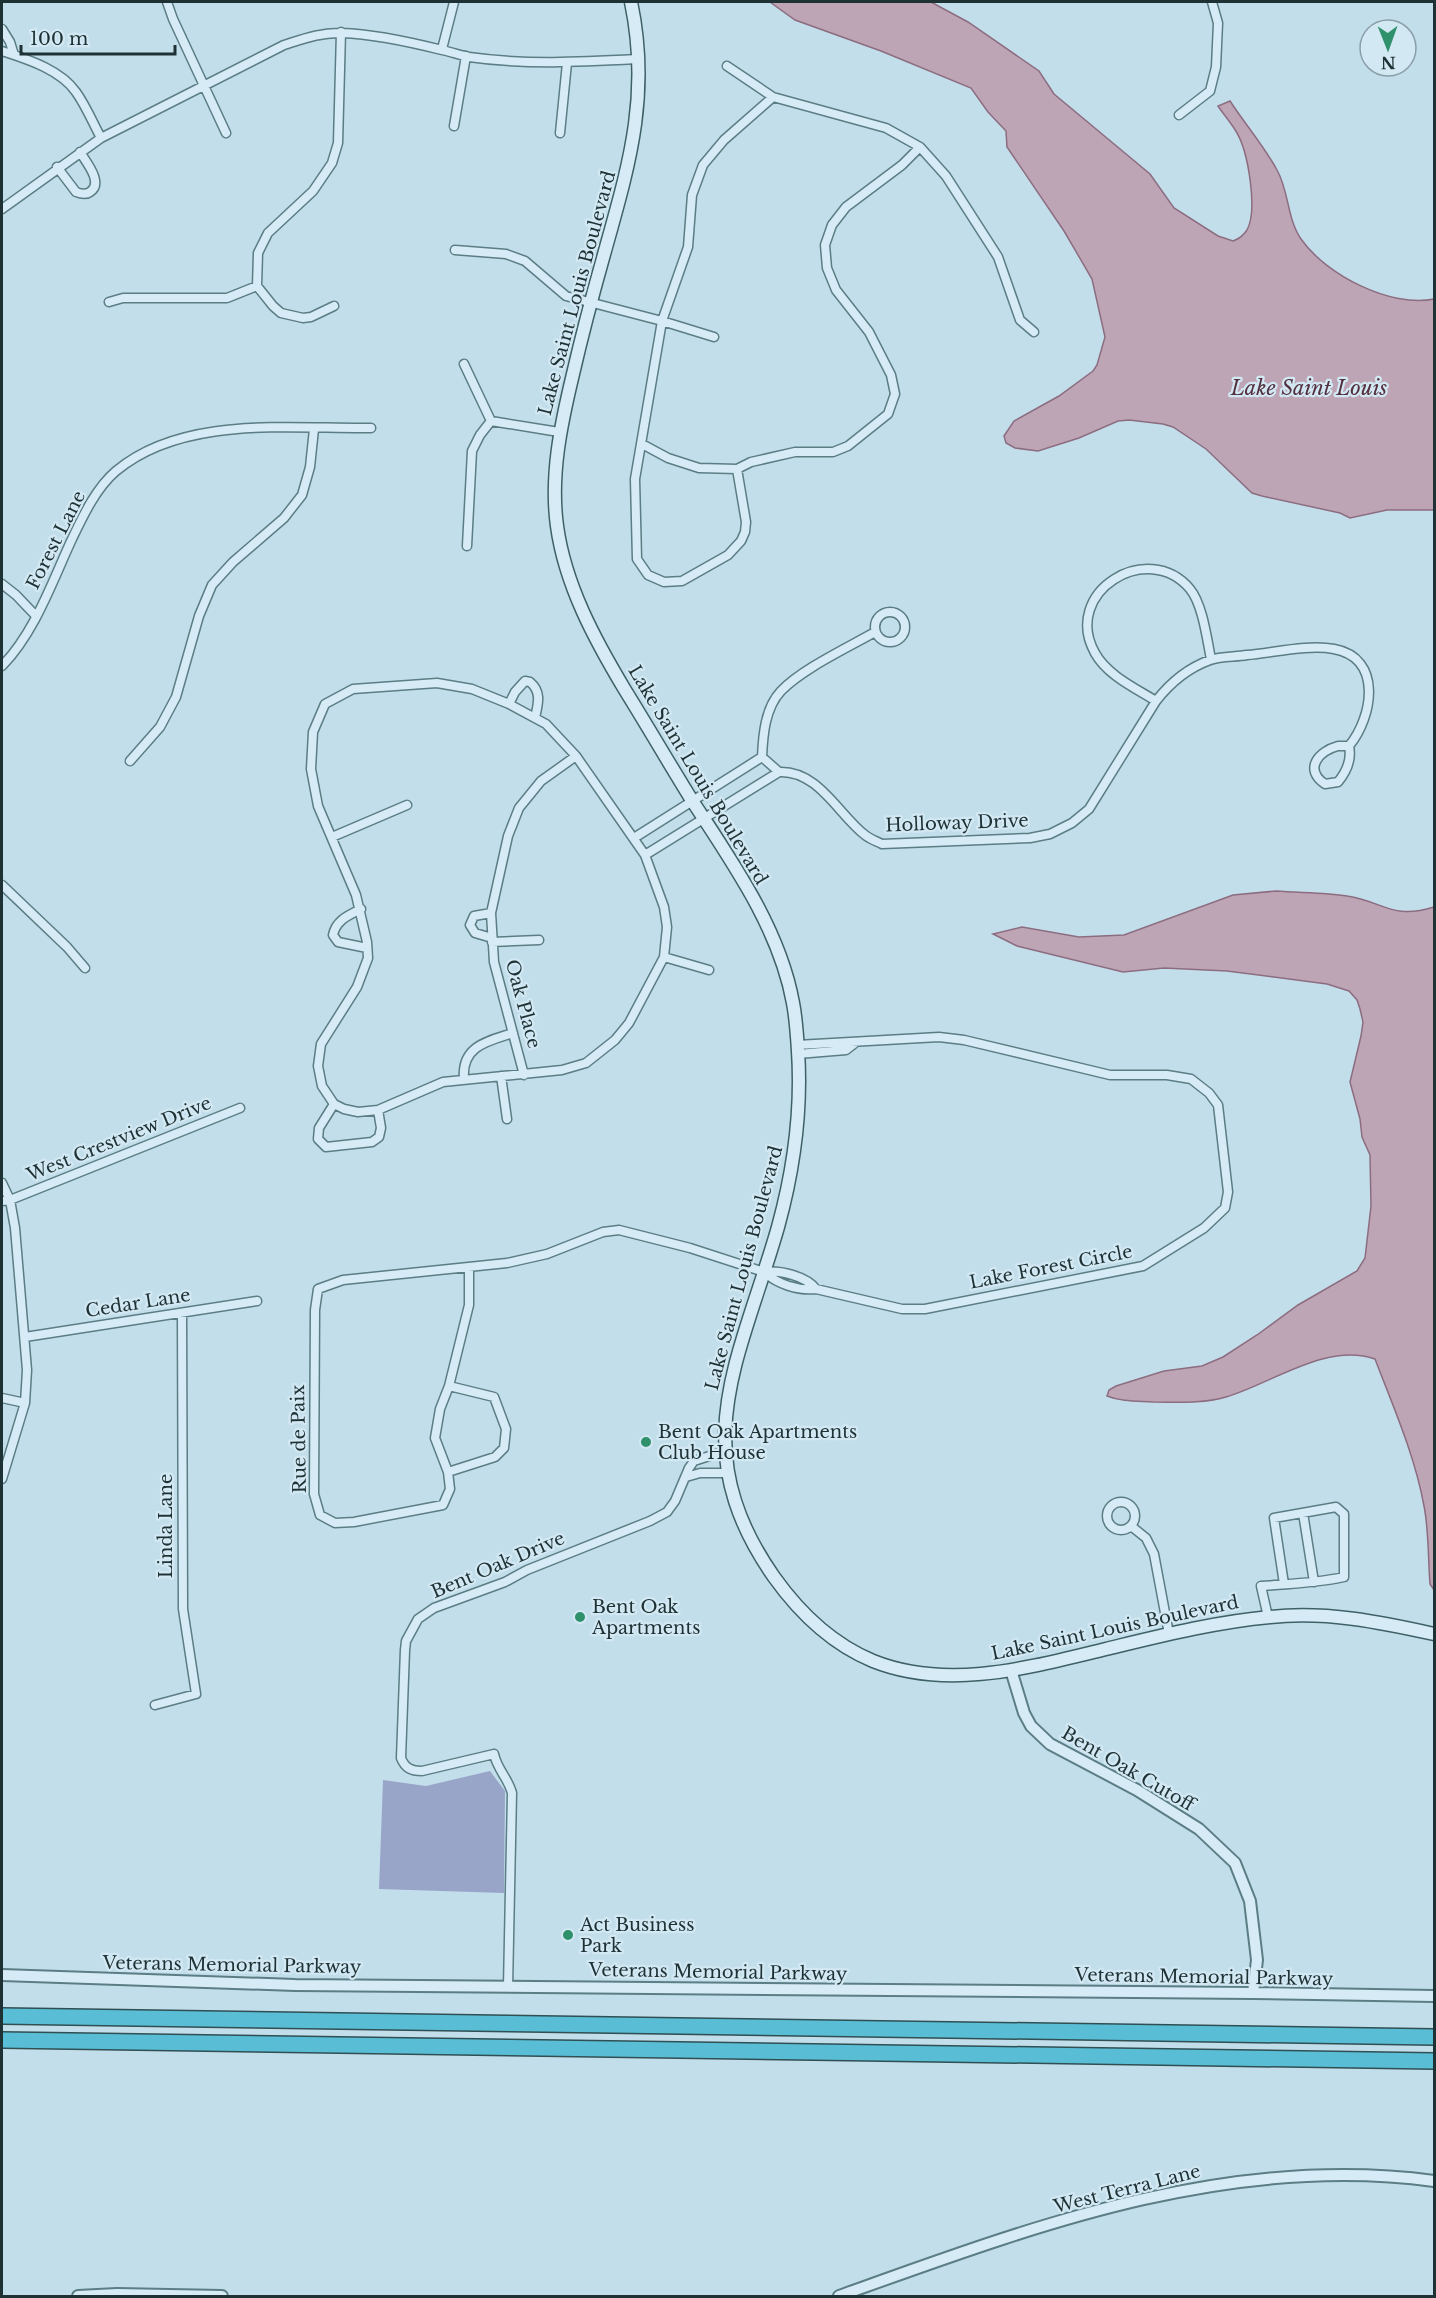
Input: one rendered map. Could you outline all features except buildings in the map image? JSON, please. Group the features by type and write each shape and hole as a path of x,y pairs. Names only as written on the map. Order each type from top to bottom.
{"highway":[{"path":"2,2016 1434,2037"},
{"path":"2,2040 1434,2061"}],"main road":[{"name":"Lake Saint Louis Boulevard","path":"631,2 638,59 638,116 628,167 590,302 559,432 555,479 557,526 567,570 597,644 750,893 772,937 794,1004 798,1049 797,1138 778,1227 743,1331 727,1400 725,1450 727,1473 752,1543 790,1599 832,1639 871,1660 917,1673 951,1675 1011,1670 1169,1634 1268,1617 1344,1616 1434,1634"}],"street":[{"path":"167,2 226,133"},
{"path":"442,50 454,2"},
{"path":"1179,115 1210,91 1216,68 1218,22 1212,2"},
{"path":"2,29 10,42 14,55"},
{"path":"334,306 311,317 288,316 273,306 258,286 258,253 268,233 313,191 332,163 338,143 341,32"},
{"path":"3,204 101,138 284,45 311,36 341,32 366,35 466,56 516,62 567,63 638,59"},
{"path":"2,51 39,65 58,76 74,90 101,138"},
{"path":"454,126 466,56"},
{"path":"560,133 567,63"},
{"path":"726,66 773,97 886,128 920,147 946,176 998,257 1020,320 1034,332"},
{"path":"737,468 746,522 741,540 728,555 682,581 664,582 648,575 637,559 634,479 662,321 688,247 692,195 704,165 724,140 773,97"},
{"path":"642,444 668,458 699,468 737,468 751,462 795,452 832,452 848,446 888,414 895,394 891,375 869,332 836,290 827,268 825,245 832,225 846,207 902,165 920,147"},
{"path":"57,168 76,192 85,194 91,192 95,187 94,175 80,153"},
{"path":"455,250 506,254 525,261 566,296 714,337"},
{"path":"109,303 123,298 227,298 258,286"},
{"path":"464,364 490,421"},
{"path":"490,421 559,432"},
{"path":"467,546 472,451 490,421"},
{"name":"Forest Lane","path":"2,666 14,653 36,616 84,514 97,493 115,471 149,448 191,434 243,428 371,428"},
{"path":"130,761 160,727 177,697 200,616 212,585 233,562 284,518 302,495 310,467 314,429"},
{"path":"1156,701 1108,670 1095,653 1088,634 1088,612 1096,594 1107,583 1129,571 1154,570 1172,575 1191,590 1201,615 1211,659"},
{"path":"2,584 36,616"},
{"path":"762,757 763,734 769,710 780,692 807,671 875,632"},
{"name":"Holloway Drive","path":"779,772 788,772 807,779 866,836 882,844 1030,838 1050,834 1072,823 1089,809 1156,701 1168,687 1188,671 1211,659 1316,648 1335,649 1353,657 1364,672 1370,692 1367,715 1349,746"},
{"path":"509,704 514,692 525,681 530,682 538,692 539,700 535,718"},
{"path":"437,683 472,689 509,704 546,724 576,756 645,855 664,907 667,927 664,957 629,1023 600,1054 586,1062 561,1070 443,1082 378,1110 358,1112 344,1109 334,1104 322,1086 318,1066 321,1044 357,987 368,958 361,909 318,806 311,769 313,732 325,704 353,689 437,683"},
{"path":"1338,746 1349,746 1348,763 1338,782 1325,784 1318,780 1315,771 1320,754 1338,746"},
{"name":"Oak Place","path":"524,1075 494,963 491,913 508,836 519,808 541,781 576,756"},
{"path":"634,838 762,757"},
{"path":"645,855 779,772 762,757"},
{"path":"332,837 407,805"},
{"path":"2,885 67,947 85,968"},
{"path":"361,909 346,916 334,928 333,935 338,942 367,948"},
{"name":"Oak Place","path":"491,913 474,916 471,919 470,925 475,933 492,940 539,940"},
{"path":"664,957 709,970"},
{"path":"464,1079 463,1070 470,1052 489,1040 513,1033"},
{"name":"Lake Forest Circle","path":"764,1272 780,1283 807,1290 816,1289 902,1309 925,1309 1143,1266 1204,1228 1225,1208 1228,1192 1218,1105 1209,1093 1191,1079 1167,1075 1110,1075 964,1040 939,1037 855,1043 846,1050 798,1049"},
{"path":"501,1076 507,1119"},
{"path":"334,1104 319,1128 318,1139 326,1147 372,1142 379,1137 381,1128 378,1110"},
{"name":"West Crestview Drive","path":"6,1200 240,1108"},
{"path":"2,1183 19,1262 27,1370 25,1403 2,1479"},
{"name":"Rue de Paix","path":"469,1269 470,1305 440,1409 435,1438 448,1472 450,1489 443,1504 354,1522 335,1523 320,1515 315,1494 315,1310 318,1289 344,1280 469,1269 537,1256 603,1232 619,1230 690,1248 764,1272"},
{"name":"Cedar Lane","path":"25,1337 257,1301"},
{"name":"Linda Lane","path":"154,1705 196,1694 183,1610 182,1313"},
{"path":"448,1386 494,1397 506,1429 504,1448 495,1457 448,1472"},
{"path":"2,1398 25,1403"},
{"name":"Bent Oak Drive","path":"507,1987 512,1793 510,1784 498,1769 494,1754 422,1771 412,1771 404,1765 401,1758 406,1641 418,1619 434,1608 505,1582 527,1570 650,1521 667,1512 675,1501 694,1461 725,1450"},
{"path":"686,1477 700,1473 727,1473"},
{"path":"1268,1617 1261,1586 1314,1582 1344,1577 1344,1514 1336,1507 1274,1518 1284,1584"},
{"path":"1303,1513 1314,1582"},
{"path":"1131,1526 1146,1538 1154,1554 1169,1634"},
{"name":"Bent Oak Cutoff","path":"1011,1670 1024,1713 1031,1726 1050,1744 1137,1790 1199,1829 1235,1863 1250,1901 1257,1960 1253,1993"},
{"name":"Veterans Memorial Parkway","path":"2,1975 293,1984 1434,1996"},
{"name":"West Terra Lane","path":"839,2296 976,2248 1113,2206 1196,2187 1249,2179 1338,2175 1434,2181"},
{"path":"78,2296 117,2294 222,2296"}],"shaded area":[{"path":"490,1771 505,1791 504,1893 379,1889 383,1780 426,1786"}],"water":[{"name":"Lake Saint Louis","path":"770,2 931,2 968,22 1039,71 1054,94 1150,174 1174,208 1218,236 1233,241 1247,230 1252,209 1252,196 1248,167 1241,142 1218,106 1230,101 1277,170 1296,231 1312,252 1326,265 1361,286 1399,298 1434,299 1434,510 1387,510 1350,518 1340,513 1252,493 1206,449 1173,427 1163,424 1118,421 1079,438 1038,451 1015,448 1006,443 1004,436 1014,421 1059,396 1093,371 1097,365 1105,337 1092,279 1064,231 1007,147 1006,131 988,112 971,88 881,51 795,20"},
{"path":"1276,891 1347,896 1398,911 1420,911 1434,907 1434,1590 1430,1584 1427,1525 1420,1487 1403,1431 1375,1359 1356,1355 1318,1360 1243,1391 1208,1401 1135,1401 1107,1396 1109,1390 1116,1386 1164,1371 1202,1366 1223,1357 1298,1305 1357,1271 1365,1258 1371,1206 1370,1155 1362,1137 1360,1119 1350,1082 1363,1022 1357,1000 1349,991 1327,984 1227,971 1164,968 1123,972 1017,946 993,934 1022,927 1079,937 1124,935 1233,895"}],"place":[{"name":"Bent Oak Apartments Club House","path":"646,1442"},
{"name":"Bent Oak Apartments","path":"580,1617"},
{"name":"Act Business Park","path":"568,1935"}]}
